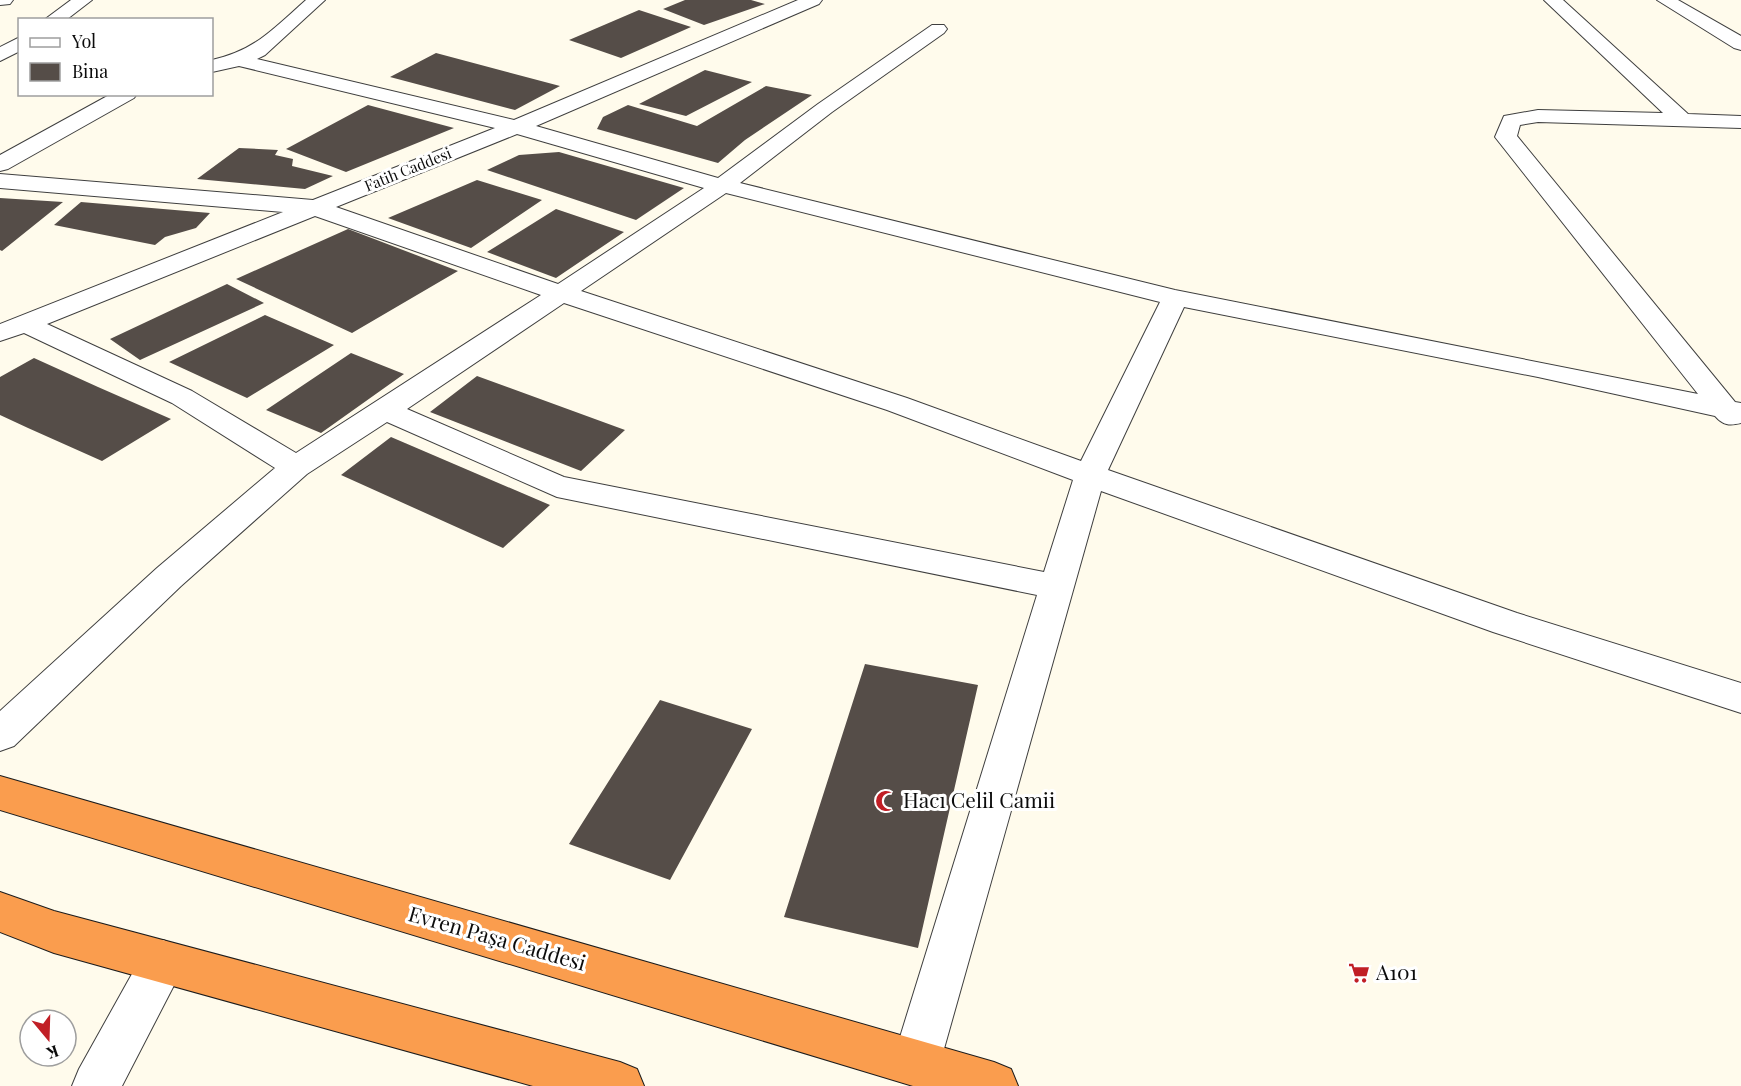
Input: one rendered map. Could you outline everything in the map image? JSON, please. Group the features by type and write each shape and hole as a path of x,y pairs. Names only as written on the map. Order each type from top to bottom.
{"highway":[{"name":"Evren Paşa Caddesi","path":"0,793 994,1086"},
{"path":"0,912 54,933 620,1086"}],"street":[{"path":"56,18 83,0"},
{"path":"213,66 239,60 258,51 316,0"},
{"name":"Fatih Caddesi","path":"12,328 516,126 813,0"},
{"path":"1552,0 1682,120"},
{"path":"1666,0 1741,44"},
{"path":"0,735 169,577 296,466 722,186 825,108 938,29"},
{"path":"0,55 18,43"},
{"path":"239,60 516,126 722,186 1175,297 1526,366 1733,411"},
{"path":"0,164 123,96"},
{"path":"1741,122 1538,116 1511,120 1506,137 1733,411 1741,429"},
{"path":"0,181 313,207 897,404 1505,623 1741,698"},
{"path":"916,1064 1090,475 1175,297"},
{"path":"12,328 182,398 296,466"},
{"path":"384,410 557,486 1057,587"},
{"path":"96,1086 163,962"}],"building":[{"path":"685,0 751,0 765,4 704,25 663,9"},
{"path":"639,10 691,27 621,58 569,40"},
{"path":"436,53 560,86 515,110 390,77"},
{"path":"705,70 752,82 686,116 639,104"},
{"path":"766,86 812,95 745,140 718,163 597,129 603,117 628,105 697,126"},
{"path":"368,105 454,128 346,172 286,149"},
{"path":"239,148 278,150 275,155 293,159 292,166 333,176 305,189 197,179"},
{"path":"559,152 684,188 636,220 487,170 519,155"},
{"path":"477,180 542,200 471,248 388,218"},
{"path":"0,198 63,202 2,251 0,250"},
{"path":"81,202 210,213 196,228 165,237 155,245 54,225"},
{"path":"556,209 624,232 556,278 487,252"},
{"path":"348,229 458,271 352,333 236,279"},
{"path":"227,284 264,303 140,360 110,339"},
{"path":"265,315 334,345 247,398 169,362"},
{"path":"351,353 404,374 321,433 266,410"},
{"path":"34,358 171,419 102,461 0,415 0,377"},
{"path":"477,376 625,430 581,471 430,412"},
{"path":"391,437 550,505 503,548 341,475"},
{"name":"Hacı Celil Camii","path":"865,664 978,685 918,948 784,917"},
{"path":"660,700 752,729 670,880 569,844"}],"place":[{"name":"Hacı Celil Camii","path":"886,801"},
{"name":"A101","path":"1359,973"}]}
